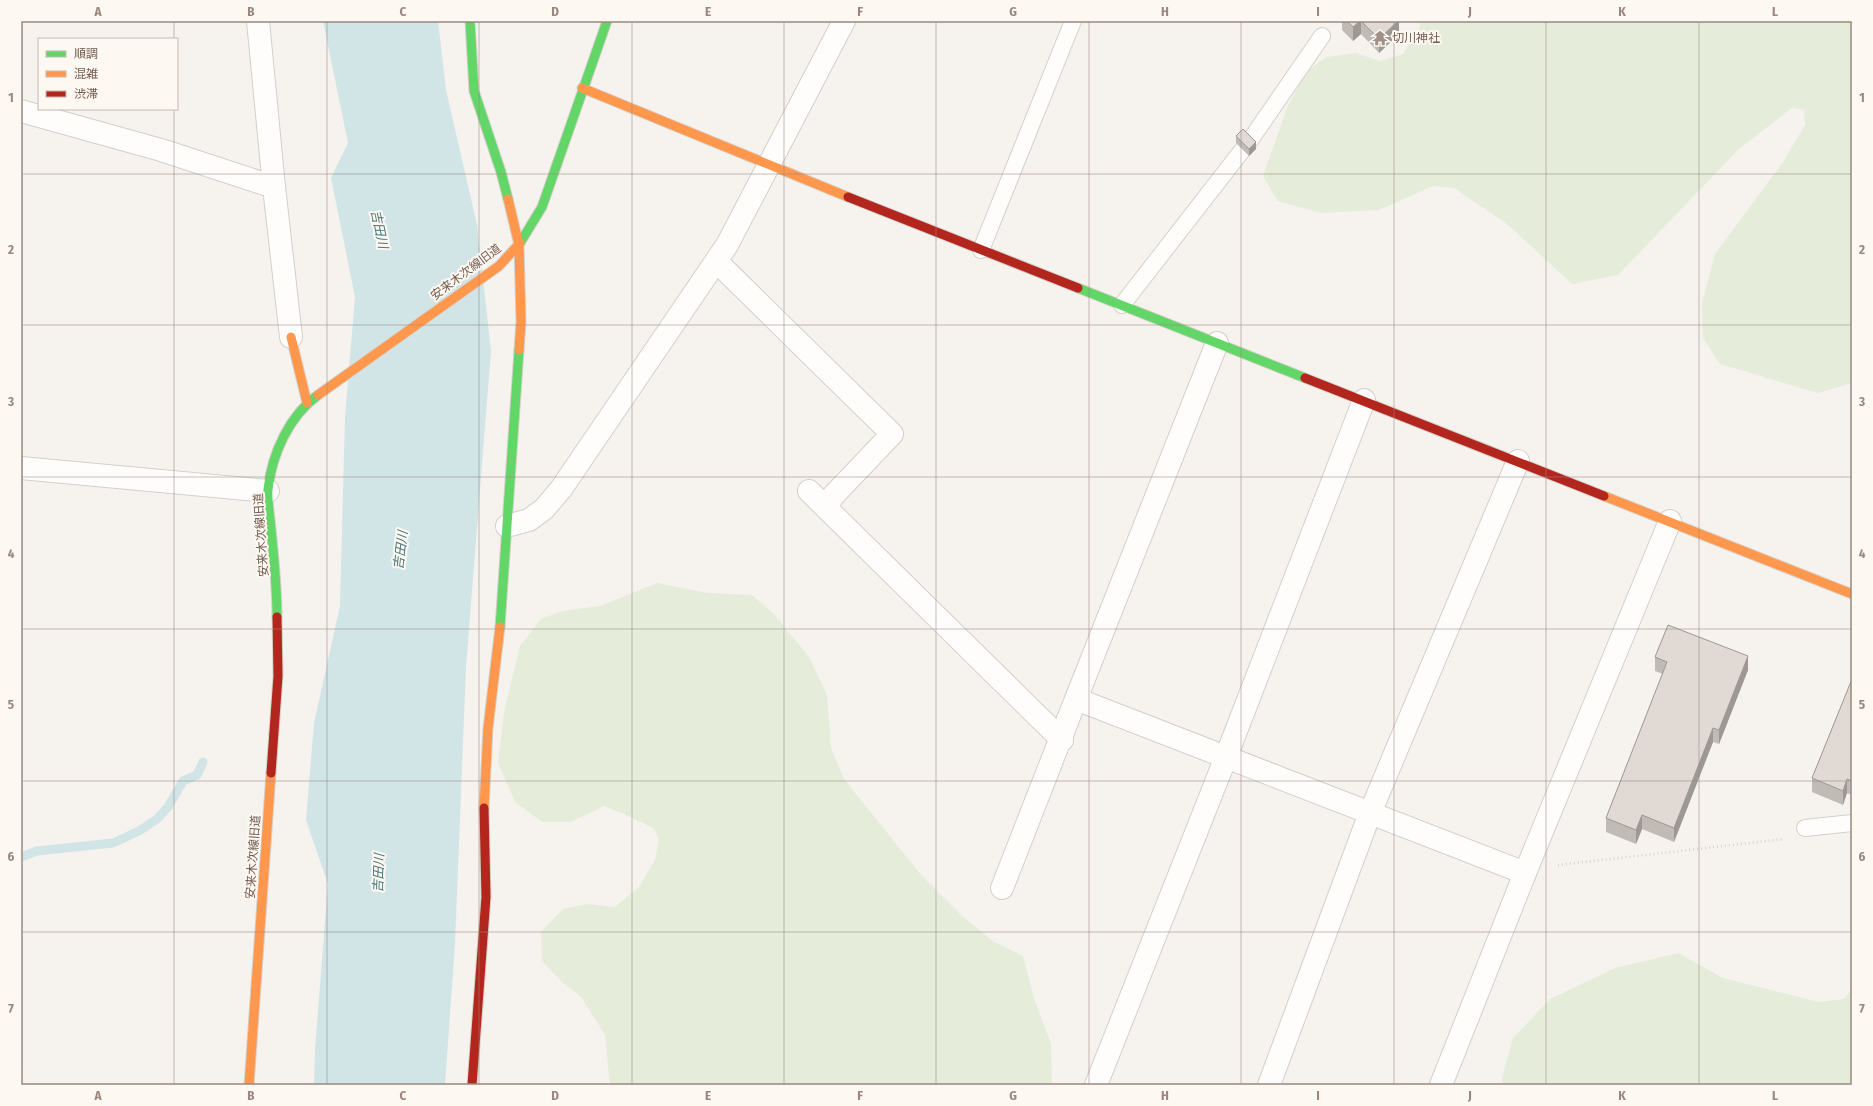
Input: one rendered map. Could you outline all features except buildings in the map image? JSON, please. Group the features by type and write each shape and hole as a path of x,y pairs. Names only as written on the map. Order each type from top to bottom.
{"street":[{"path":"258,21 274,186 291,337 307,403"},
{"path":"470,21 474,91 500,172 519,245 521,322 499,639 488,736 484,799 486,898 472,1085"},
{"name":"安来木次線旧道","path":"249,1085 278,676 277,593 268,491 273,462 285,434 307,403 317,394 498,266 519,245 532,227 542,207 555,173 582,88 607,21"},
{"path":"507,526 529,520 544,509 561,489 717,262 770,166 844,21"},
{"path":"582,88 770,166 1852,594"},
{"path":"21,111 161,150 274,186"},
{"path":"717,262 892,434 832,497 827,508"},
{"path":"1002,888 1062,740 1076,699 1217,343"},
{"path":"1096,1085 1226,757 1364,400"},
{"path":"1269,1085 1370,813 1518,461"},
{"path":"21,468 268,491"},
{"path":"810,490 1062,740"},
{"path":"1441,1085 1525,873 1670,521"},
{"path":"1076,699 1525,873"}],"lane":[{"path":"981,250 1073,21"},
{"path":"1122,305 1251,139 1322,36"},
{"path":"1805,828 1852,823"}],"path":[{"path":"1525,873 1553,866 1793,838 1805,828"}],"green space":[{"path":"1421,21 1852,21 1852,383 1818,393 1720,364 1703,338 1702,303 1715,254 1783,162 1805,125 1804,110 1792,108 1739,149 1618,275 1572,284 1507,224 1454,188 1433,186 1379,210 1321,213 1278,201 1263,176 1287,108 1305,73 1326,57 1356,53 1380,61 1403,54 1419,29"},
{"path":"657,583 707,593 752,595 774,614 809,657 827,695 831,748 844,779 921,875 963,917 994,942 1023,956 1033,995 1051,1044 1052,1085 610,1085 605,1035 581,997 561,981 542,961 541,932 563,909 588,904 615,907 639,887 655,860 659,839 653,828 604,806 571,822 542,822 515,802 498,763 504,712 520,646 541,619 562,611 600,606"},
{"path":"1678,953 1723,978 1819,1002 1844,999 1852,989 1852,1085 1503,1085 1502,1078 1513,1038 1550,999 1615,968"}],"water":[{"name":"吉田川","path":"323,21 438,21 446,90 477,225 491,351 466,667 455,944 445,1085 314,1085 315,1049 328,884 306,820 314,723 340,606 345,417 355,297 331,178 348,143"}],"waterway":[{"path":"21,857 37,851 113,843 139,831 157,819 168,807 183,781 197,775 203,762"}],"traffic: fast":[{"path":"470,21 474,91 501,172 508,199"},
{"path":"520,243 542,207 607,21"},
{"path":"1078,288 1305,378"},
{"path":"500,627 519,350"},
{"path":"277,617 275,573 268,499 270,476 278,449 290,425 318,395"}],"traffic: slow":[{"path":"582,88 848,197"},
{"path":"508,199 519,245 521,322 519,350"},
{"path":"318,395 499,266 520,243"},
{"path":"291,337 307,403"},
{"path":"1604,496 1852,594"},
{"path":"484,808 488,728 500,627"},
{"path":"249,1085 271,773"}],"traffic: jam":[{"path":"848,197 1078,288"},
{"path":"1305,378 1604,496"},
{"path":"271,773 278,676 277,617"},
{"path":"472,1085 486,897 484,808"}],"place":[{"name":"切川神社","path":"1380,38"}]}
